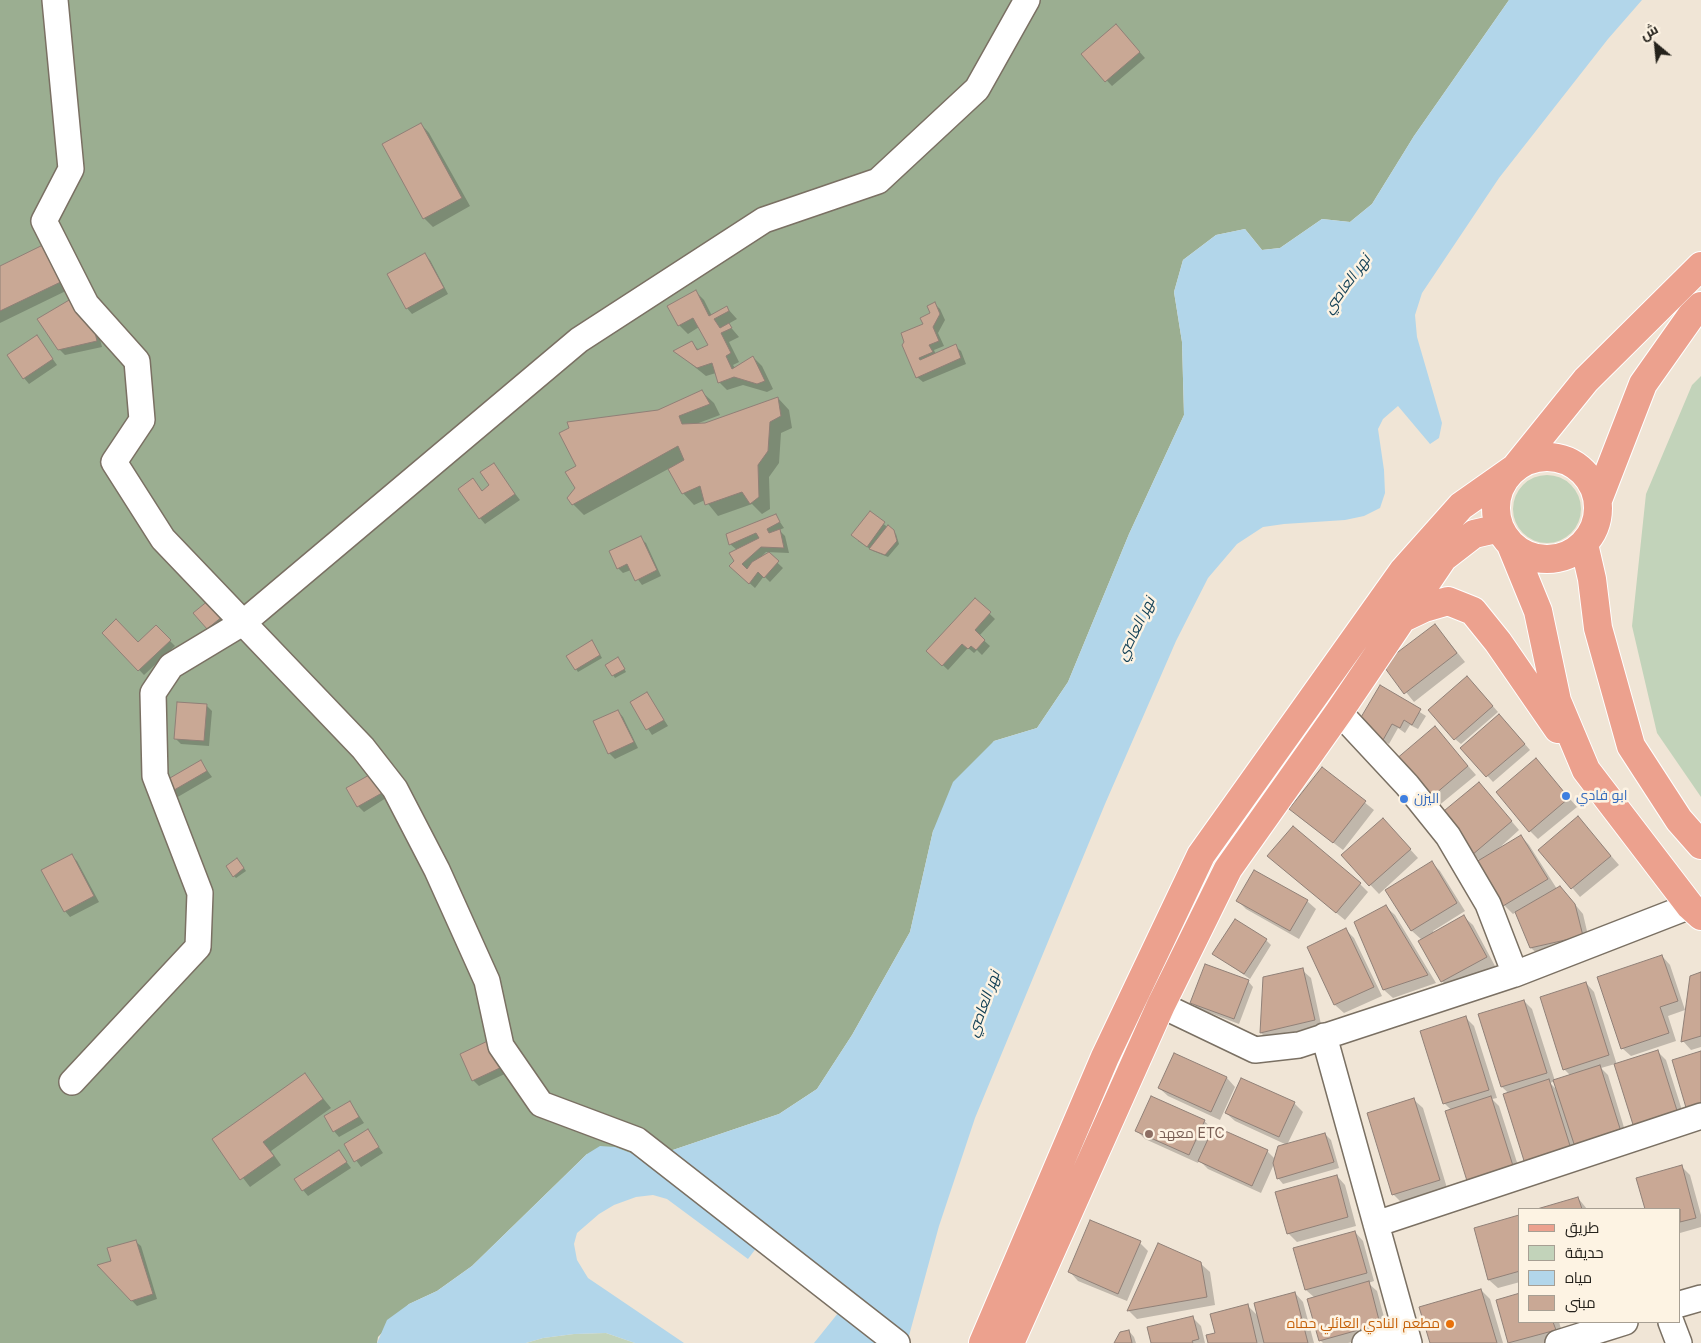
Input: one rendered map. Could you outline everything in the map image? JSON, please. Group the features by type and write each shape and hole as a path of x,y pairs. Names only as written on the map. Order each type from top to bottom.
{"main road":[{"path":"1586,770 1557,701 1538,611 1496,515 1497,497 1503,481 1586,380 1701,266"},
{"path":"1598,500 1643,384 1701,306"},
{"path":"983,1343 1105,1057 1202,854 1402,571 1461,506 1515,468 1530,460 1548,457 1566,460 1581,469 1592,483 1598,500 1598,516 1593,531 1584,544 1571,554 1548,559 1524,554 1505,536 1474,534 1443,558 1340,712 1228,869 1162,1004 1010,1343"},
{"path":"1584,544 1592,579 1598,628 1631,746 1679,820 1701,845"},
{"path":"1403,618 1424,608 1448,601 1473,611 1498,642 1586,770 1695,911"}],"street":[{"path":"55,0 71,169 44,221 86,304 137,361 142,420 114,462 163,539 363,748 395,789 437,870 487,981 501,1046 541,1104 637,1140 898,1343"},
{"path":"72,1082 198,947 200,893 155,776 152,693 171,666 244,622 579,340 764,220 878,181 977,89 1027,0"},
{"path":"1340,712 1407,785 1448,836 1488,904 1515,974"},
{"path":"1162,1004 1255,1050 1299,1045 1515,974 1695,911"},
{"path":"1324,1036 1407,1337 1365,1343"},
{"path":"1376,1224 1701,1116"},
{"path":"1681,1304 1701,1298"},
{"path":"1558,1343 1622,1323"},
{"path":"1671,1323 1679,1343"}],"green space":[{"path":"0,0 1509,0 1414,136 1372,204 1350,222 1322,219 1280,248 1262,250 1245,229 1216,235 1183,260 1174,292 1182,342 1184,415 1129,534 1068,682 1037,728 994,741 933,831 910,932 852,1035 817,1089 779,1114 661,1154 644,1158 587,1154 472,1266 437,1291 409,1304 378,1337 377,1343 0,1343"},
{"path":"1701,376 1701,797 1657,733 1632,626 1646,494 1692,385"},
{"path":"1547,475 1560,478 1571,485 1578,496 1581,509 1578,522 1571,533 1560,540 1547,543 1534,540 1523,533 1516,522 1513,509 1516,496 1523,485 1534,478"},
{"path":"606,1333 635,1343 526,1343 543,1338 574,1334"}],"water":[{"name":"نهر العاصي","path":"1509,0 1642,0 1608,39 1499,178 1422,293 1415,315 1417,337 1442,423 1439,438 1430,444 1398,406 1383,419 1378,429 1384,470 1385,493 1380,508 1364,516 1345,520 1263,527 1237,544 1208,578 1176,641 1105,804 975,1118 939,1226 907,1343 814,1343 851,1297 766,1235 748,1259 667,1199 653,1195 636,1197 614,1205 599,1214 577,1233 574,1244 577,1260 588,1278 684,1343 635,1343 606,1333 574,1334 543,1338 526,1343 377,1343 387,1320 409,1304 437,1291 472,1266 587,1154 600,1146 615,1147 644,1158 661,1154 779,1114 817,1089 852,1035 910,932 933,831 953,782 994,741 1037,728 1068,682 1129,534 1184,415 1182,342 1174,292 1183,260 1216,235 1245,229 1262,250 1280,248 1322,219 1350,222 1372,204 1414,136"}],"building":[{"path":"1116,24 1140,52 1105,82 1081,54"},
{"path":"421,123 462,198 423,219 382,144"},
{"path":"49,242 67,279 0,311 0,266"},
{"path":"425,253 444,288 406,309 387,274"},
{"path":"696,290 709,316 727,306 729,311 714,319 720,328 729,323 732,328 721,333 731,353 726,356 732,369 753,356 765,381 757,384 734,377 718,383 712,363 697,368 673,351 692,341 697,350 708,345 693,318 678,326 667,306"},
{"path":"76,296 93,324 97,341 58,350 37,319"},
{"path":"935,302 940,314 933,327 939,341 929,345 933,352 919,358 920,360 956,344 961,358 916,378 902,345 904,342 901,333 923,324 920,318 930,313 927,306"},
{"path":"37,335 53,359 23,379 7,355"},
{"path":"702,390 710,404 679,416 682,424 705,423 778,397 781,416 770,422 768,451 758,465 759,497 750,504 742,492 705,505 700,486 682,494 668,469 684,460 678,446 572,505 567,498 575,488 565,472 576,466 559,433 569,428 567,422 658,410"},
{"path":"494,463 515,494 479,519 458,489 473,478 482,491 489,485 480,472"},
{"path":"870,511 885,522 867,547 851,535"},
{"path":"776,514 780,522 767,529 769,533 780,529 784,548 761,547 742,564 747,569 752,562 769,552 779,561 764,578 758,572 749,584 729,566 734,561 729,553 759,538 756,533 729,545 726,534"},
{"path":"888,525 894,530 897,541 885,555 869,549"},
{"path":"641,536 657,570 635,581 627,564 617,569 609,551"},
{"path":"975,598 991,612 975,630 985,640 976,650 971,646 968,649 962,644 942,666 926,651"},
{"path":"209,600 223,616 207,629 193,613"},
{"path":"116,619 138,642 156,625 171,640 138,671 102,633"},
{"path":"1435,624 1457,653 1404,694 1382,664"},
{"path":"592,640 600,655 575,670 566,656"},
{"path":"618,657 625,669 612,676 605,665"},
{"path":"1467,676 1493,706 1454,740 1428,710"},
{"path":"1380,685 1421,709 1412,725 1404,720 1400,728 1392,724 1383,740 1357,724"},
{"path":"647,692 664,720 646,730 630,702"},
{"path":"177,702 207,704 204,741 174,739"},
{"path":"618,710 634,742 608,754 593,721"},
{"path":"1499,714 1525,744 1486,777 1460,748"},
{"path":"1435,726 1468,766 1428,800 1395,760"},
{"path":"1536,758 1569,798 1529,832 1496,792"},
{"path":"201,760 207,771 169,793 163,782"},
{"path":"1322,767 1366,801 1333,843 1289,809"},
{"path":"371,774 382,793 357,807 346,788"},
{"path":"1479,782 1512,821 1472,855 1439,815"},
{"path":"1578,816 1611,856 1571,889 1538,850"},
{"path":"1383,818 1411,849 1369,886 1341,855"},
{"path":"1293,826 1361,883 1336,913 1267,856"},
{"path":"1521,835 1548,879 1503,906 1476,862"},
{"path":"72,854 94,896 64,912 41,870"},
{"path":"237,858 244,868 233,877 226,866"},
{"path":"1432,861 1457,903 1411,931 1385,890"},
{"path":"1254,870 1308,900 1290,931 1236,901"},
{"path":"1560,886 1575,904 1583,936 1530,948 1515,912"},
{"path":"1386,905 1428,975 1383,990 1354,922"},
{"path":"1464,915 1487,957 1441,982 1418,941"},
{"path":"1235,919 1267,939 1244,974 1212,954"},
{"path":"1346,928 1374,987 1334,1005 1307,947"},
{"path":"1662,955 1678,1001 1660,1007 1669,1033 1621,1049 1597,977"},
{"path":"1205,964 1249,980 1234,1019 1190,1003"},
{"path":"1303,968 1315,1020 1260,1033 1263,977"},
{"path":"1701,972 1701,1036 1681,1042 1690,976"},
{"path":"1586,982 1609,1055 1563,1070 1540,997"},
{"path":"1524,1000 1547,1073 1501,1087 1478,1014"},
{"path":"1466,1016 1489,1090 1443,1104 1420,1031"},
{"path":"492,1039 504,1066 472,1081 460,1054"},
{"path":"1658,1050 1679,1117 1635,1131 1614,1064"},
{"path":"1701,1051 1701,1107 1687,1111 1672,1060"},
{"path":"1174,1053 1227,1077 1211,1112 1158,1088"},
{"path":"1600,1065 1623,1138 1577,1153 1553,1080"},
{"path":"305,1073 323,1099 263,1142 274,1156 240,1180 212,1139"},
{"path":"1241,1078 1295,1102 1279,1137 1225,1113"},
{"path":"1549,1079 1572,1152 1526,1167 1503,1094"},
{"path":"1151,1096 1205,1120 1189,1155 1135,1131"},
{"path":"1491,1096 1514,1169 1468,1184 1445,1111"},
{"path":"1414,1098 1440,1180 1392,1195 1367,1113"},
{"path":"350,1101 359,1117 333,1132 324,1116"},
{"path":"1214,1126 1268,1150 1252,1186 1198,1161"},
{"path":"368,1129 379,1147 354,1162 344,1144"},
{"path":"1325,1133 1334,1162 1277,1179 1273,1163 1278,1146"},
{"path":"339,1150 347,1162 302,1191 294,1179"},
{"path":"1682,1165 1696,1218 1681,1222 1681,1208 1645,1208 1636,1178"},
{"path":"1337,1175 1348,1217 1287,1234 1275,1192"},
{"path":"1578,1197 1582,1208 1540,1208"},
{"path":"1518,1215 1518,1272 1488,1280 1474,1228"},
{"path":"1090,1220 1141,1241 1118,1294 1068,1272"},
{"path":"1355,1231 1367,1273 1305,1290 1293,1248"},
{"path":"136,1240 153,1294 131,1301 97,1265 111,1261 107,1248"},
{"path":"1158,1243 1201,1262 1207,1297 1127,1311"},
{"path":"1369,1281 1380,1324 1319,1341 1307,1299"},
{"path":"1481,1289 1497,1343 1430,1343 1419,1307"},
{"path":"1295,1292 1308,1343 1264,1343 1254,1303"},
{"path":"1518,1294 1518,1323 1553,1323 1556,1330 1508,1343 1496,1300"},
{"path":"1248,1304 1257,1343 1208,1343 1206,1335 1215,1333 1210,1314"},
{"path":"1193,1316 1199,1339 1192,1341 1193,1343 1151,1343 1147,1327"},
{"path":"1129,1330 1132,1343 1114,1343 1120,1332"}],"place":[{"name":"ابو فادي","path":"1566,796"},
{"name":"اليزن","path":"1404,799"},
{"name":"معهد ETC","path":"1149,1134"},
{"name":"مطعم النادي العائلي حماه","path":"1450,1324"}]}
